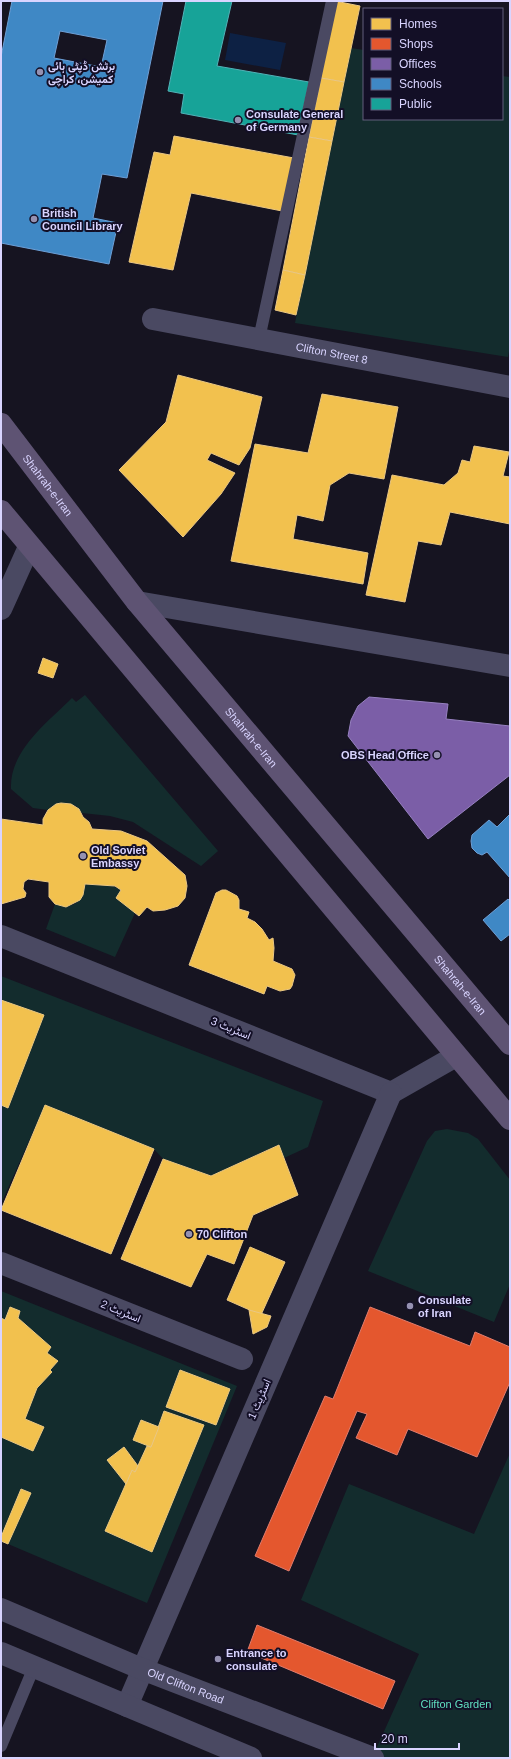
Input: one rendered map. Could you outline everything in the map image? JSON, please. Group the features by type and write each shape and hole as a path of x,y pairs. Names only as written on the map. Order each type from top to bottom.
{"main road":[{"name":"Shahrah-e-Iran","path":"1,424 137,602 510,1044"},
{"path":"1,512 510,1119"}],"street":[{"name":"Clifton Street 8","path":"153,319 510,386"},
{"path":"1,610 29,547"},
{"path":"137,602 510,666"},
{"name":"اسٹریٹ 3","path":"1,936 391,1093"},
{"path":"391,1093 456,1056"},
{"name":"اسٹریٹ 1","path":"127,1706 391,1093"},
{"name":"اسٹریٹ 2","path":"1,1263 242,1359"},
{"name":"Old Clifton Road","path":"1,1609 142,1669 373,1758"},
{"path":"1,1653 251,1758"}],"lane":[{"path":"259,339 332,1"},
{"path":"1,1746 34,1667"}],"green space":[{"path":"351,48 363,50 363,120 503,120 503,76 510,77 510,345 508,357 295,323"},
{"path":"85,695 218,851 201,866 133,822 110,816 82,813 76,806 66,803 56,804 48,810 33,808 11,789 12,775 16,762 32,738 72,698 76,702"},
{"path":"85,884 113,886 121,890 116,898 135,913 115,957 46,929 55,904 67,906 76,903 82,896"},
{"path":"1,976 323,1101 308,1147 284,1158 278,1145 211,1176 163,1159 154,1149 45,1105 1,1204"},
{"path":"447,1129 468,1133 478,1139 510,1180 510,1284 494,1322 368,1271 427,1141 435,1131"},
{"path":"1,1291 237,1386 147,1603 1,1541"},
{"name":"Clifton Garden","path":"510,1453 510,1758 372,1758 419,1654 301,1600 349,1484 474,1534"}],"water":[{"path":"230,33 286,43 280,70 225,60"}],"building: Homes":[{"path":"335,1 360,6 344,82 321,78"},
{"path":"321,78 344,82 332,141 309,137"},
{"path":"174,136 294,158 282,211 191,193 173,270 129,262 154,152 170,155"},
{"path":"309,137 332,141 305,275 283,270"},
{"path":"283,270 305,275 296,315 275,310"},
{"path":"178,375 262,397 250,448 239,465 211,453 207,460 235,473 221,494 183,537 119,470 166,422"},
{"path":"322,394 398,407 384,479 349,473 330,485 323,521 297,515 293,539 368,553 363,584 231,561 255,444 308,453"},
{"path":"474,446 509,452 503,476 510,477 510,524 450,512 441,545 418,541 405,602 366,595 392,475 444,485 458,473 462,460 470,462"},
{"path":"43,658 58,664 53,678 38,673"},
{"name":"Old Soviet Embassy","path":"56,804 71,804 79,809 83,817 89,822 92,829 121,831 147,841 185,875 187,886 185,898 178,906 165,910 153,911 147,907 139,916 116,898 121,890 115,886 85,884 83,895 80,900 66,907 55,904 49,897 49,882 28,879 24,882 23,889 26,893 25,897 1,904 1,819 43,825 43,819 48,810"},
{"path":"226,890 237,896 239,900 239,909 249,912 247,918 255,922 262,929 269,940 273,938 273,961 292,969 295,975 290,989 280,991 267,986 264,994 189,965 216,893"},
{"path":"1,1000 44,1015 8,1108 1,1105"},
{"path":"45,1105 154,1149 111,1254 1,1210"},
{"name":"70 Clifton","path":"279,1145 298,1195 253,1215 234,1264 207,1254 191,1287 121,1259 163,1159 211,1176"},
{"path":"250,1247 285,1262 261,1315 227,1300"},
{"path":"10,1307 20,1311 18,1318 51,1347 47,1353 58,1361 50,1370 52,1372 37,1388 25,1419 44,1427 33,1451 1,1437 1,1318 5,1320"},
{"path":"249,1310 271,1316 267,1327 253,1334"},
{"path":"180,1370 230,1389 216,1425 166,1407"},
{"path":"164,1411 204,1425 152,1552 105,1531 132,1470 135,1472 147,1446 151,1447"},
{"path":"141,1420 159,1427 151,1447 133,1440"},
{"path":"124,1447 138,1466 135,1472 132,1470 126,1484 107,1460"},
{"path":"21,1489 31,1493 8,1544 1,1541 1,1537"}],"building: Shops":[{"path":"370,1307 470,1346 475,1332 510,1347 510,1382 477,1457 408,1429 397,1455 356,1438 367,1414 357,1411 289,1571 255,1556 325,1396 333,1399"},
{"path":"257,1625 395,1681 383,1709 247,1652"}],"building: Offices":[{"name":"OBS Head Office","path":"369,697 448,704 446,719 510,726 510,775 428,839 348,736 351,720 358,706"}],"building: Schools":[{"path":"12,1 163,1 127,178 102,174 93,218 118,223 109,264 1,243 1,57","holes":["60,31 107,40 101,67 54,58"]},
{"path":"510,814 510,878 487,852 482,855 477,853 472,848 471,841 472,835 489,820 497,827"},
{"path":"508,899 510,901 510,934 501,941 483,920"}],"building: Public":[{"path":"186,1 232,1 217,66 309,82 298,135 181,113 184,94 168,91"}],"place":[{"name":"برٹش ڈپٹی ہائی کمیشن، کراچی","path":"40,72"},
{"name":"Consulate General of Germany","path":"238,120"},
{"name":"British Council Library","path":"34,219"},
{"name":"OBS Head Office","path":"437,755"},
{"name":"Old Soviet Embassy","path":"83,856"},
{"name":"70 Clifton","path":"189,1234"},
{"name":"Consulate of Iran","path":"410,1306"},
{"name":"Entrance to consulate","path":"218,1659"}]}
